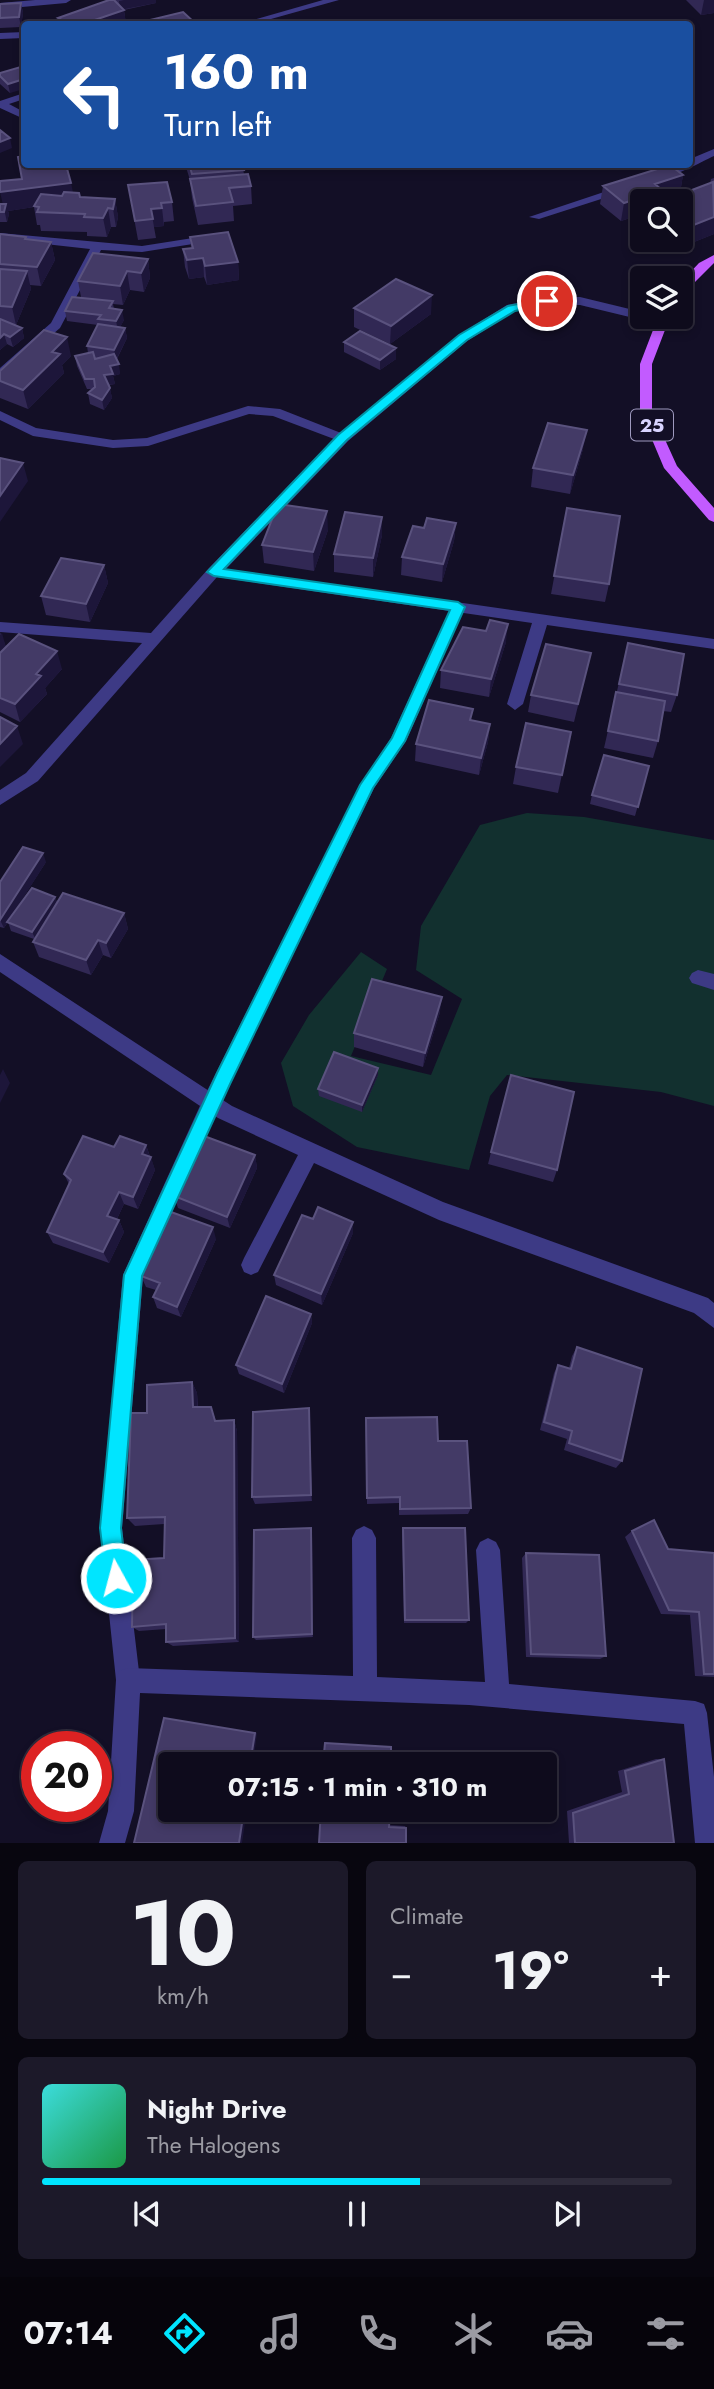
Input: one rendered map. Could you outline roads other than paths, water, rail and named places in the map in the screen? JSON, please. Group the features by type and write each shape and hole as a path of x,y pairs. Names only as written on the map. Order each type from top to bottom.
{"main road":[{"path":"693,276 714,258"},
{"name":"25","path":"659,329 646,364 646,411 671,468 714,517"}],"street":[{"path":"0,6 66,0"},
{"path":"255,21 334,0"},
{"path":"0,36 21,34"},
{"path":"1,104 21,97"},
{"path":"1,104 21,114"},
{"path":"693,162 714,152"},
{"path":"641,183 678,168"},
{"path":"535,217 628,187"},
{"path":"0,236 142,249 212,238"},
{"path":"0,375 56,325 97,246"},
{"path":"0,799 32,778 214,572 342,438 463,338 512,308 547,301 580,300 630,312"},
{"path":"0,415 33,432 113,444 148,442 248,410 275,412 342,438"},
{"path":"214,572 714,644"},
{"path":"112,1843 121,1811 128,1680 111,1528 133,1275 212,1103 368,785 398,741 458,607"},
{"path":"515,704 541,619"},
{"path":"0,627 155,639"},
{"path":"0,961 212,1103 439,1210 701,1305 714,1317"},
{"path":"251,1265 310,1151"},
{"path":"364,1538 365,1689"},
{"path":"488,1550 498,1695"},
{"path":"128,1680 498,1695 695,1713 708,1843"}]}
